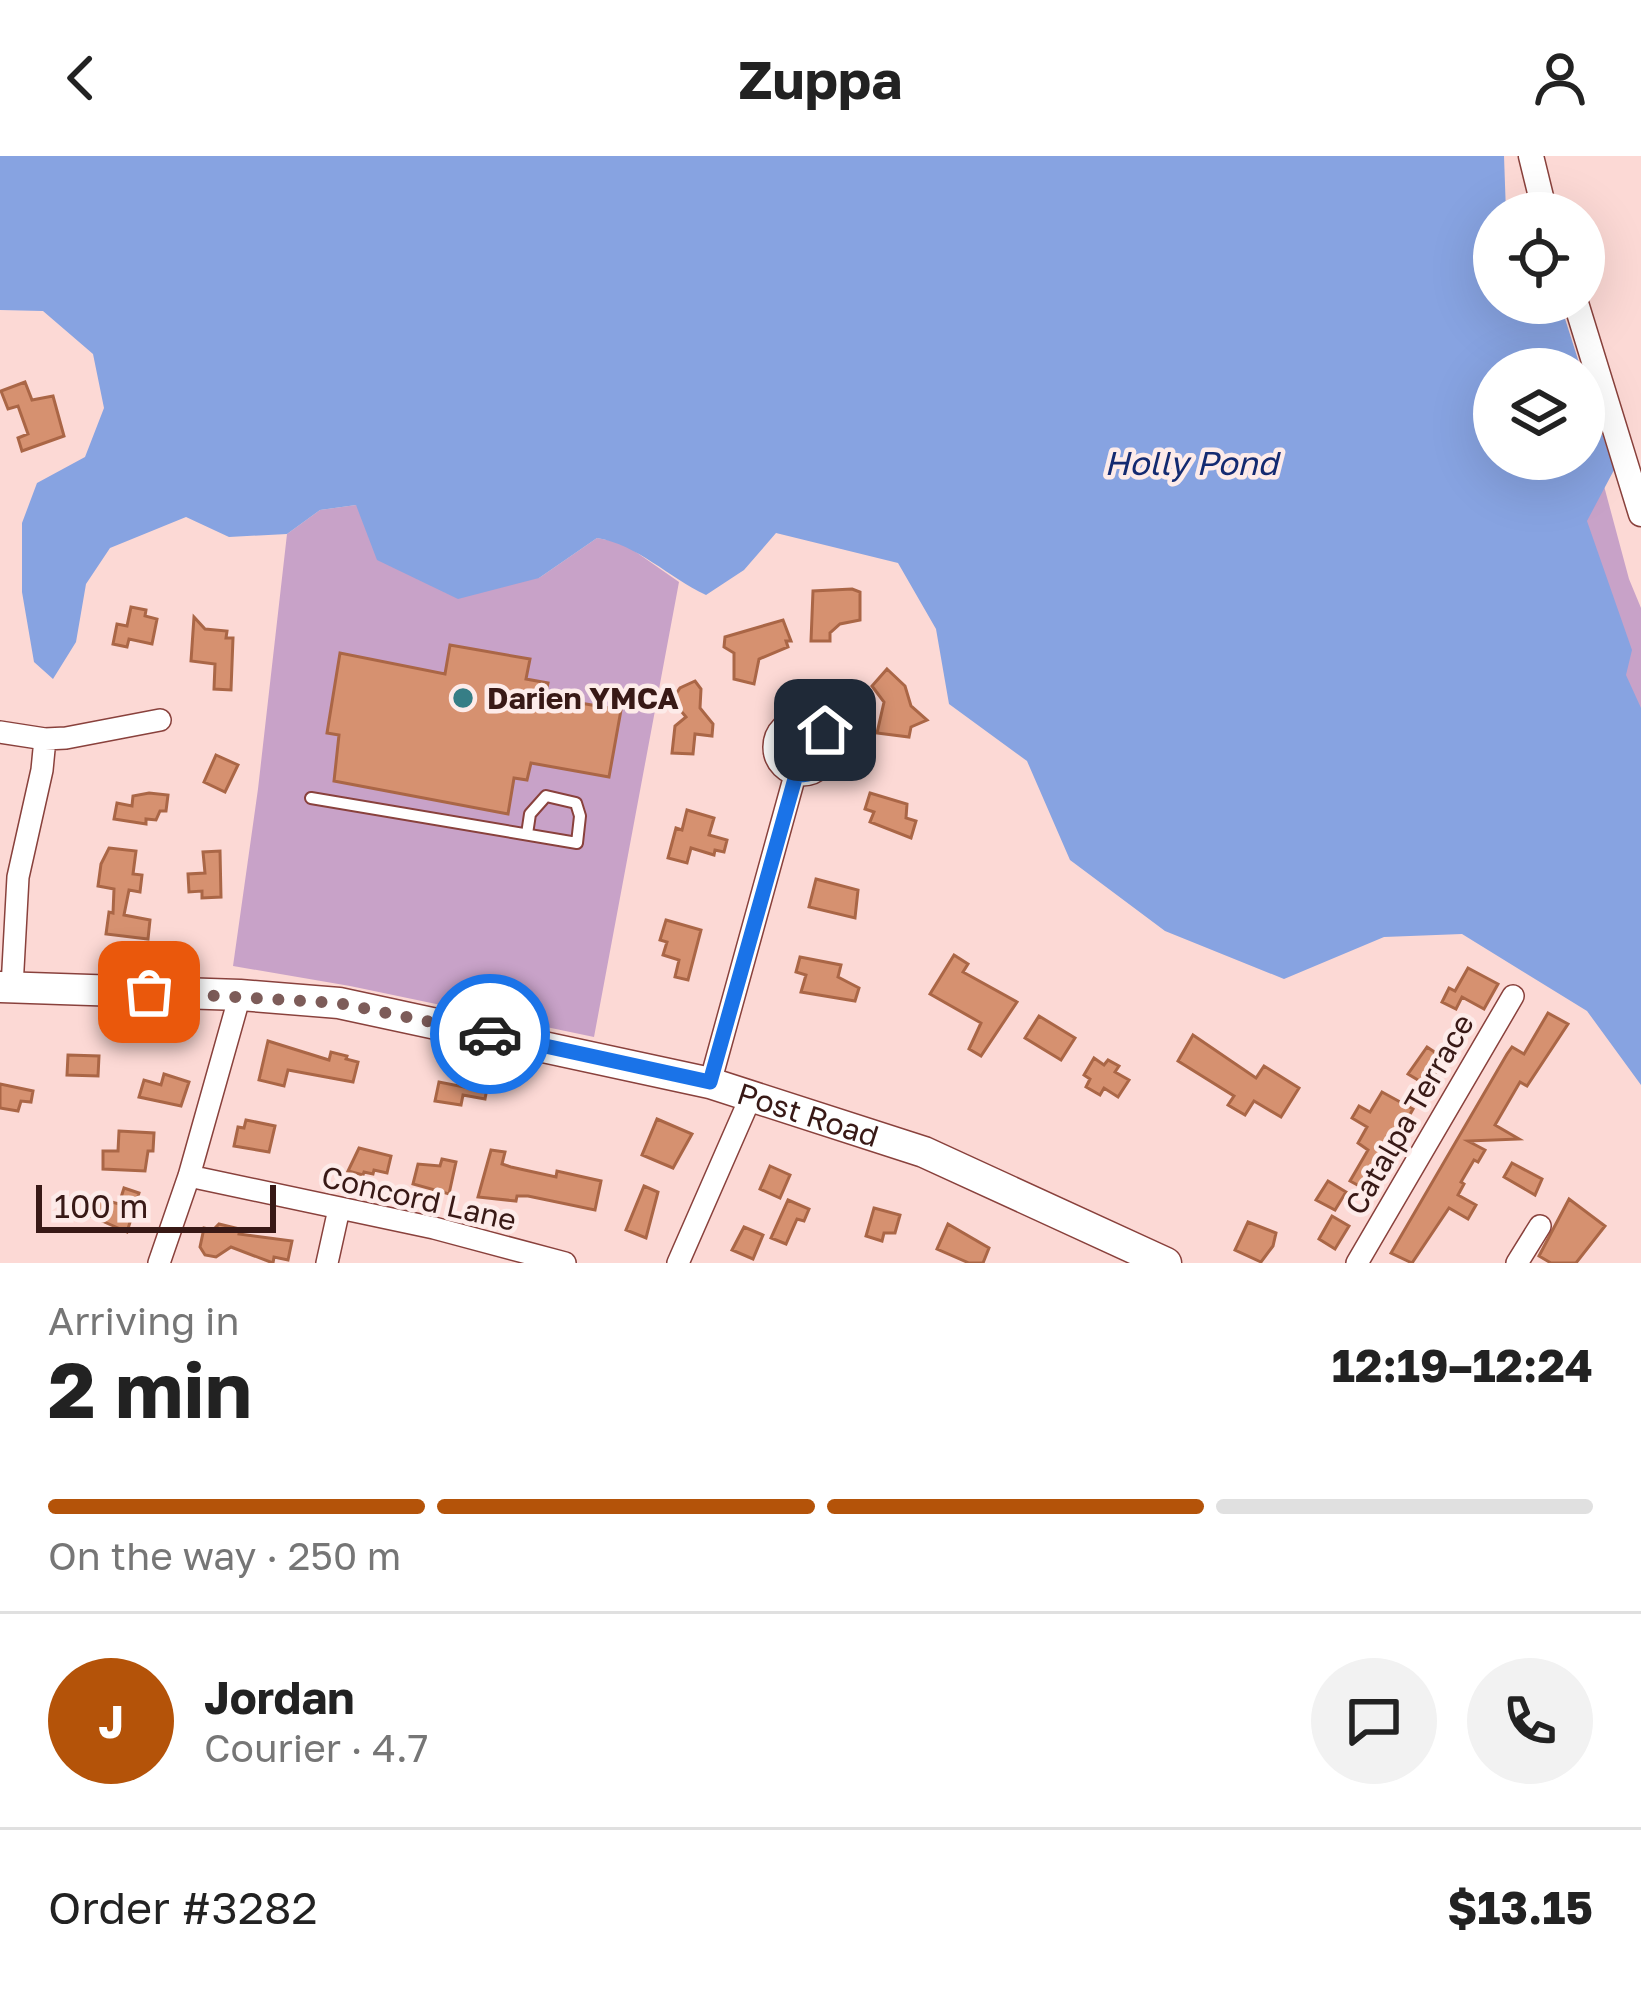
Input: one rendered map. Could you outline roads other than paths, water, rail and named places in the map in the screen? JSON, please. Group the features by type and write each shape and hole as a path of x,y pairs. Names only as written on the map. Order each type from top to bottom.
{"main road":[{"name":"Post Road","path":"6,987 338,1003 710,1082 924,1152 1166,1263"}],"street":[{"path":"1531,156 1540,192"},
{"path":"1582,324 1641,514"},
{"path":"0,732 66,739 160,719"},
{"path":"6,987 18,877 45,739"},
{"path":"710,1082 796,775"},
{"path":"159,1263 240,995"},
{"name":"Catalpa Terrace","path":"1358,1263 1513,996"},
{"path":"679,1263 752,1094"},
{"name":"Concord Lane","path":"189,1176 434,1228 565,1263"},
{"path":"327,1263 340,1209"},
{"path":"1517,1263 1540,1226"}],"lane":[{"path":"311,799 577,843 580,815 576,803 546,796 530,814 527,834"}],"water":[{"name":"Holly Pond","path":"0,156 1504,156 1505,192 1473,192 1473,324 1567,324 1574,348 1473,348 1473,480 1605,480 1605,442 1614,470 1587,521 1632,650 1626,675 1641,708 1641,1085 1587,1011 1462,934 1384,937 1284,979 1165,931 1070,860 1027,761 949,704 936,629 898,563 776,533 744,570 706,595 639,554 597,538 539,578 458,599 377,560 356,505 320,510 287,534 229,537 186,517 110,548 86,584 76,642 53,679 34,662 22,592 22,523 37,483 85,457 104,408 93,354 43,311 0,310"}],"place":[{"name":"Darien YMCA","path":"463,698"}]}
